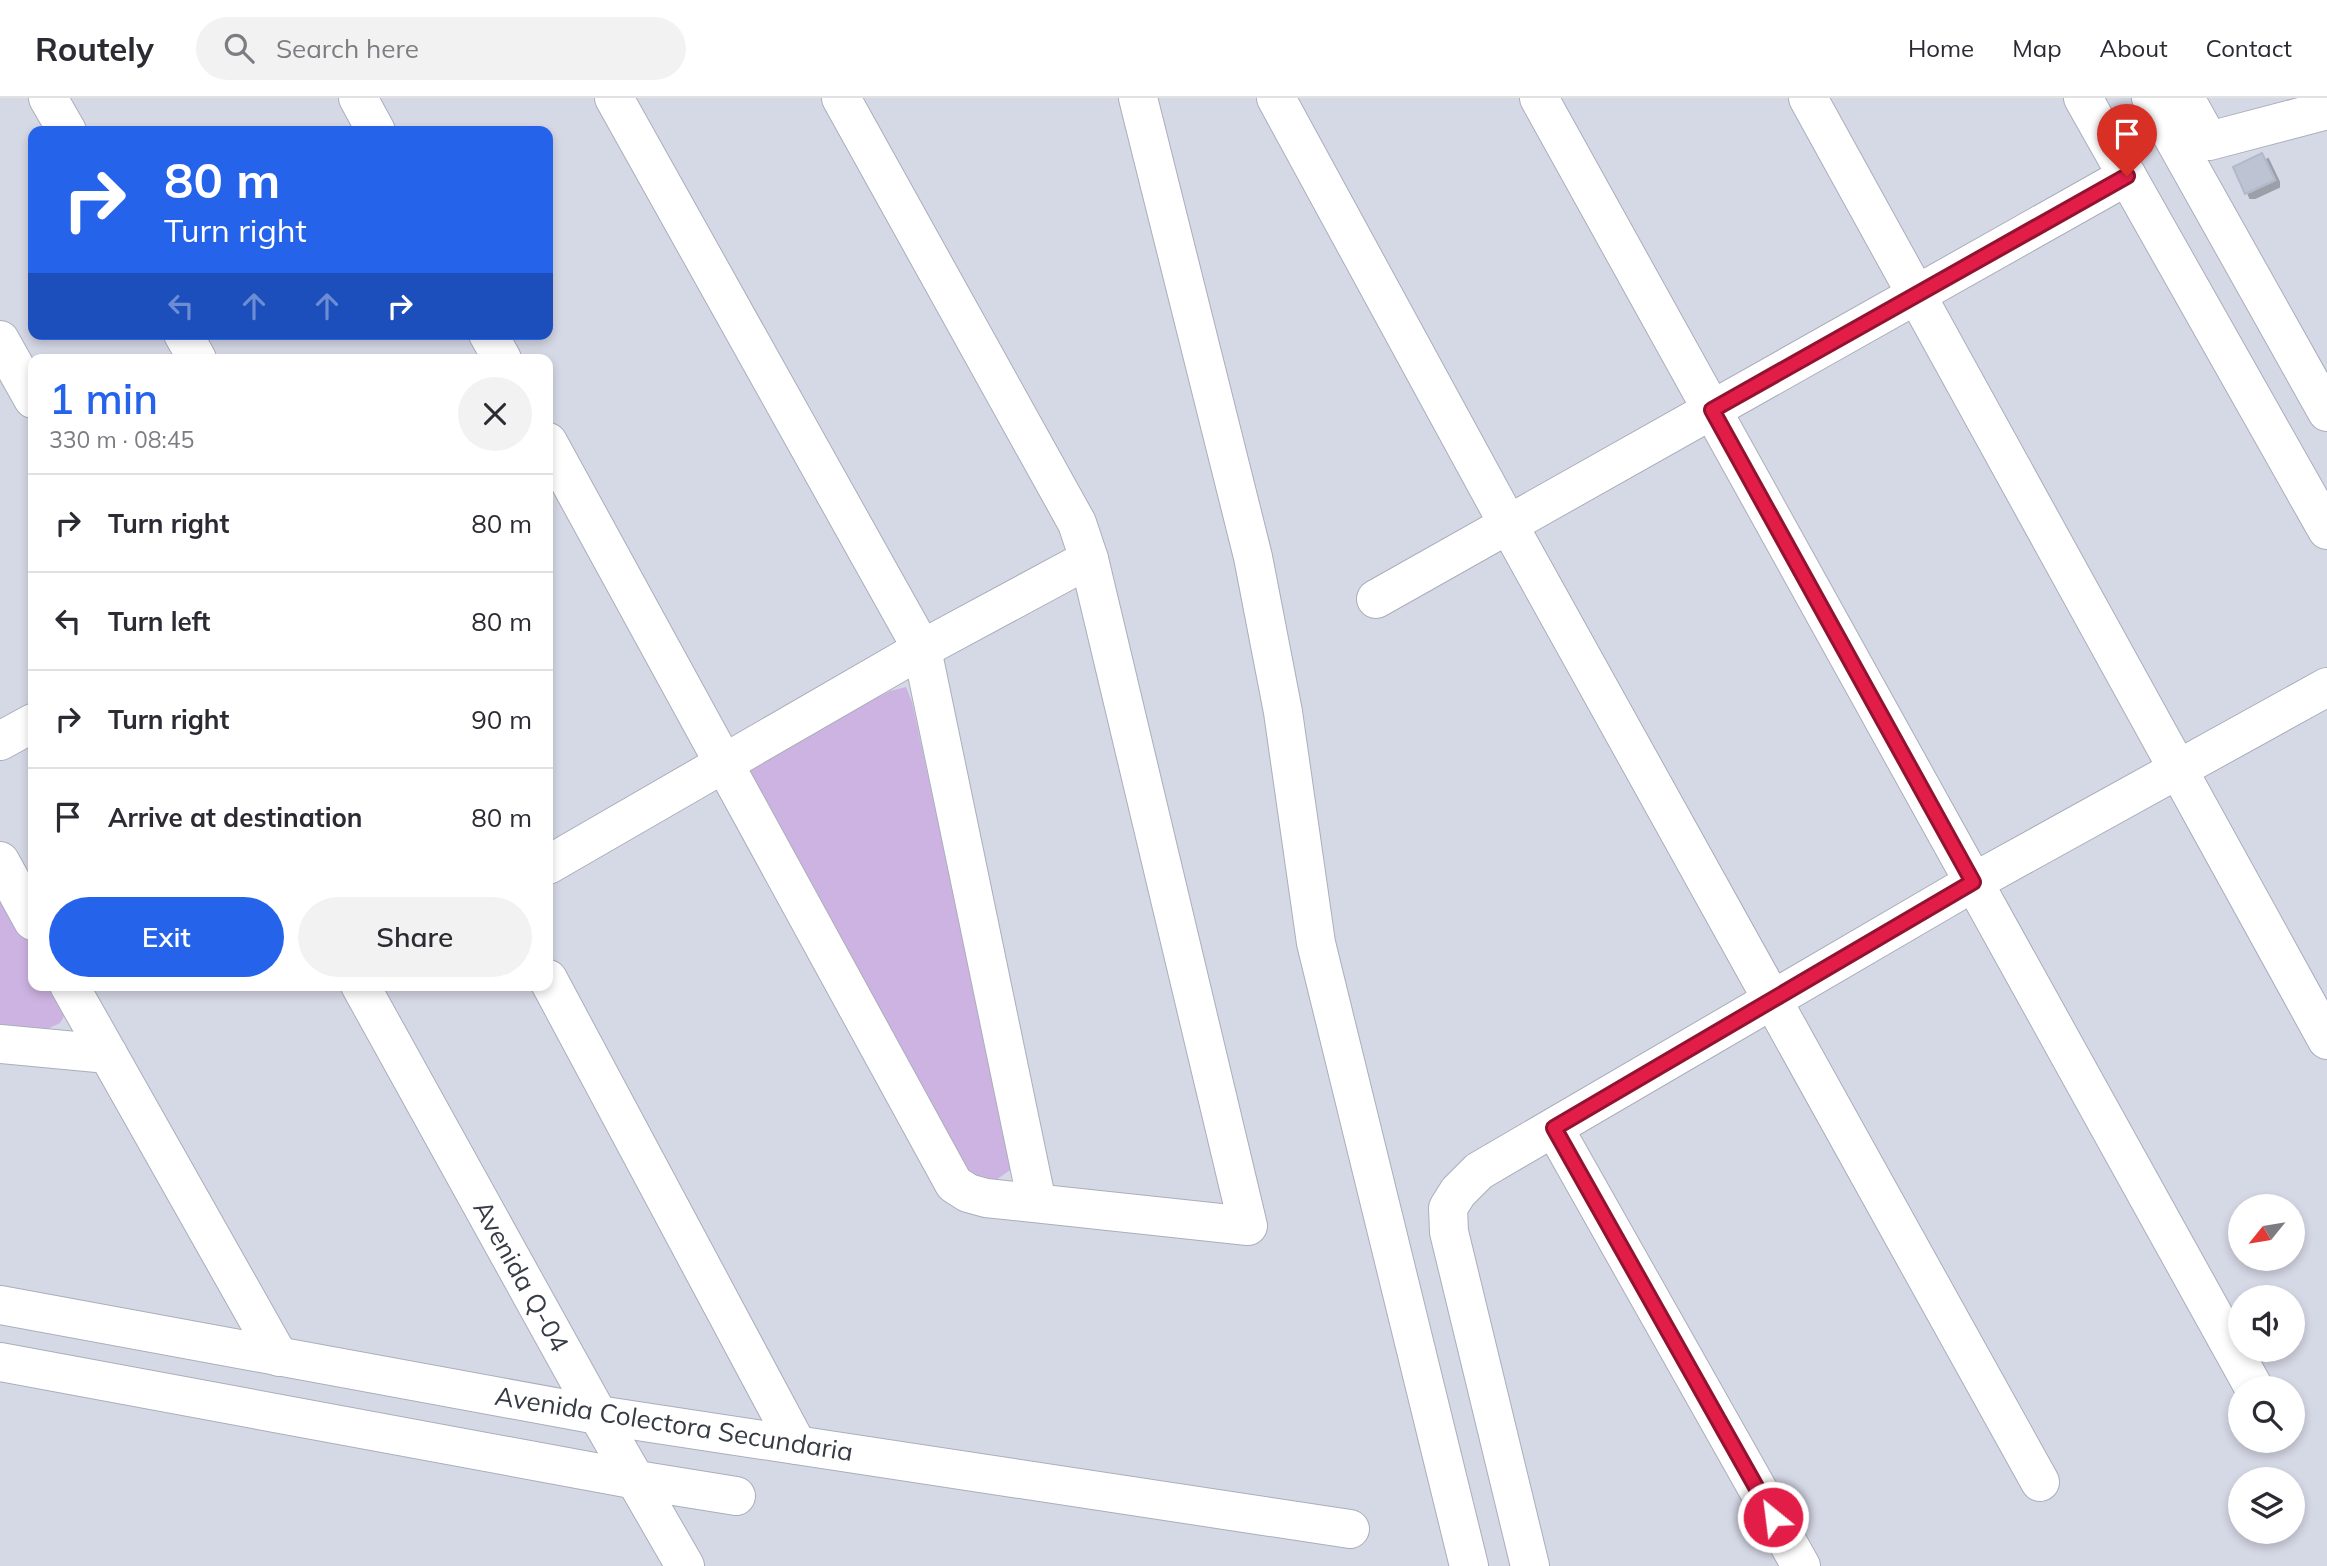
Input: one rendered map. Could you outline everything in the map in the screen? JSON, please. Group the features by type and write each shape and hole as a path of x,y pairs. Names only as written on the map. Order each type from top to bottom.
{"street":[{"path":"48,98 64,126"},
{"path":"358,98 373,126"},
{"path":"614,98 922,649 1037,1203"},
{"path":"553,451 954,1184 968,1193 986,1198 1248,1226 1089,559 1077,523 841,98"},
{"path":"1138,98 1253,557 1283,712 1316,943 1469,1566"},
{"path":"1276,98 1508,524 2040,1482"},
{"path":"1539,98 2246,1376"},
{"path":"1808,98 2327,1040"},
{"path":"2083,98 2327,530"},
{"path":"2151,98 2327,412"},
{"path":"2185,98 2209,141 2327,110"},
{"path":"1376,598 2127,176"},
{"path":"0,340 28,391"},
{"path":"553,862 922,649 1089,559"},
{"path":"1531,1566 1449,1232 1448,1208 1458,1192 1479,1171 1973,882 2327,687"},
{"path":"0,741 28,726"},
{"path":"0,861 28,911"},
{"path":"553,988 797,1445"},
{"path":"72,991 279,1357"},
{"name":"Avenida Q-04","path":"363,991 598,1415 685,1566"},
{"path":"0,1044 108,1054"},
{"path":"1554,1128 1801,1566"},
{"name":"Avenida Colectora Secundaria","path":"0,1305 598,1415 1350,1529"},
{"path":"0,1362 636,1480 736,1496"}],"shaded area":[{"path":"0,98 2327,98 2327,1566 0,1566"},
{"path":"906,687 912,702 1013,1168 996,1180 978,1179 964,1171 748,779 750,765 761,758 890,691"},
{"path":"0,885 28,932 28,991 63,991 71,1004 60,1023 43,1031 0,1024"}],"building":[{"path":"2262,153 2275,180 2245,194 2233,167"}],"route":[{"path":"1773,1517 1554,1128 1973,882 1712,410 2127,176"}]}
